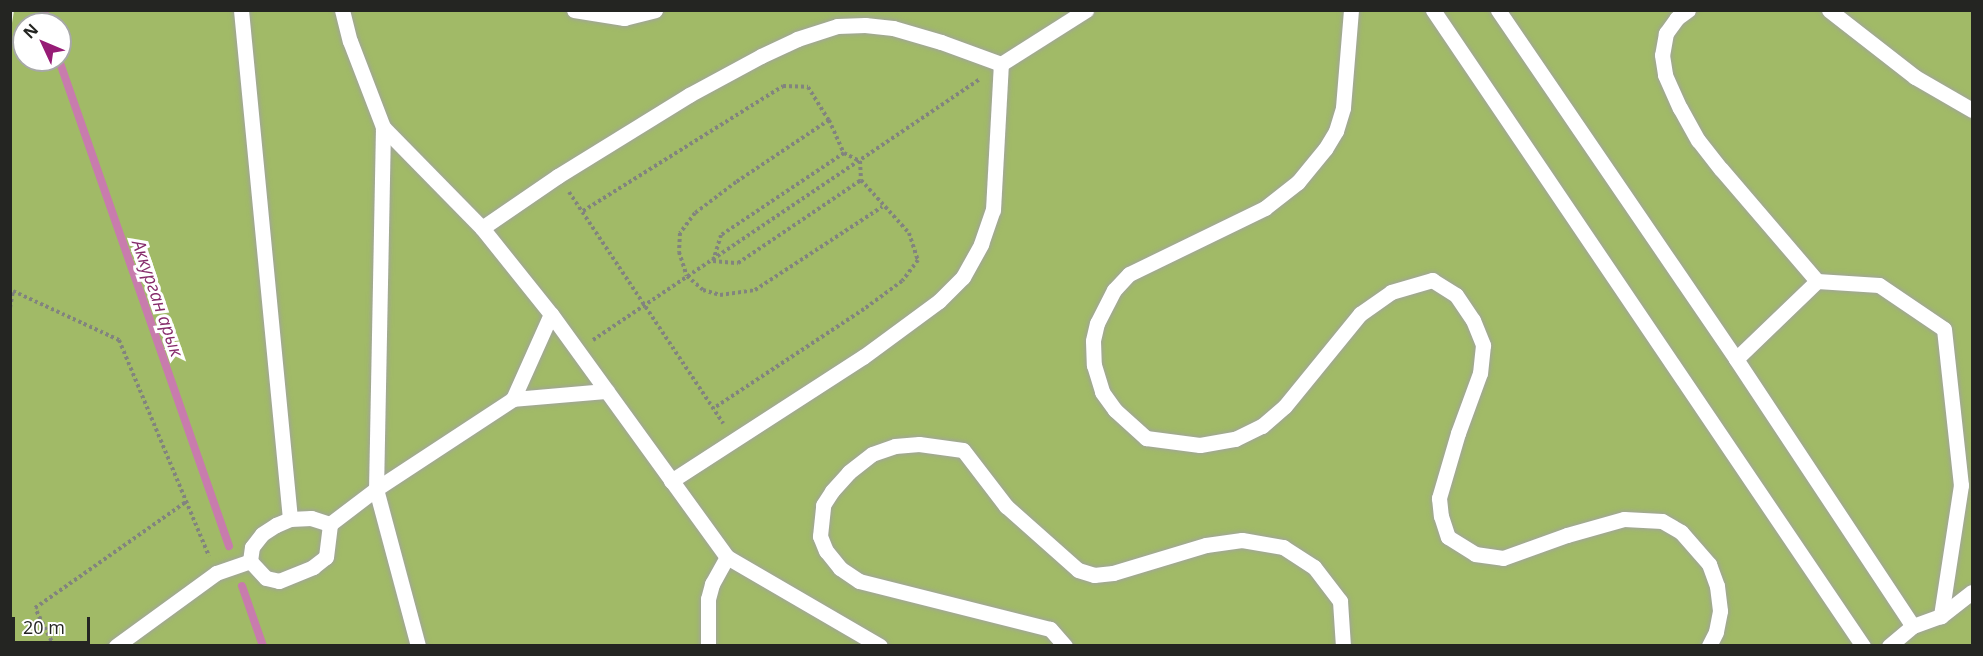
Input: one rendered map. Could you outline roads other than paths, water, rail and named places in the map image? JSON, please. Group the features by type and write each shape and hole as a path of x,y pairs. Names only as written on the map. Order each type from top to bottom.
{"lane":[{"path":"241,10 290,519"},
{"path":"342,10 350,41 383,127 376,489 418,645"},
{"path":"574,10 624,18 655,10"},
{"path":"1001,64 1086,10"},
{"path":"1351,10 1344,108 1336,131 1325,149 1298,182 1265,208 1129,274 1114,290 1097,323 1093,341 1094,365 1102,392 1115,410 1146,438 1200,445 1235,439 1262,426 1285,406 1360,314 1391,292 1432,280 1456,295 1473,320 1483,345 1480,373 1458,433 1439,498 1440,516 1448,537 1475,554 1503,558 1567,535 1624,519 1662,521 1681,532 1709,564 1717,586 1720,611 1716,632 1709,645"},
{"path":"1433,10 1863,645"},
{"path":"1498,10 1736,359 1913,626"},
{"path":"1688,10 1677,18 1666,33 1662,55 1665,75 1698,140 1720,168 1816,281 1879,285 1944,329 1961,485 1941,616"},
{"path":"1829,10 1915,77 1972,110"},
{"path":"482,228 558,177 689,95 797,39 837,26 865,25 893,28 941,42 1001,64"},
{"path":"672,481 863,357 939,301 963,277 978,252 993,210 1001,64"},
{"path":"383,127 482,228 578,350 728,557 880,645"},
{"path":"1736,359 1816,281"},
{"path":"513,399 551,314"},
{"path":"250,561 266,578 279,581 313,567 326,557 330,524 376,489 513,399 607,391"},
{"path":"1065,645 1050,629 860,581 840,568 826,551 820,536 824,505 832,491 849,472 872,454 895,446 919,444 963,450 1006,506 1078,570 1094,575 1113,573 1206,545 1242,540 1284,547 1314,567 1340,602 1343,645"},
{"path":"250,561 252,547 262,534 290,519 311,518 330,524"},
{"path":"708,645 708,599 715,578 728,557"},
{"path":"116,645 216,573 250,561"},
{"path":"1889,645 1913,626 1941,616 1972,592"}],"waterway":[{"name":"Аккурган арык","path":"63,72 229,546"},
{"name":"Аккурган арык","path":"242,586 263,646"}]}
